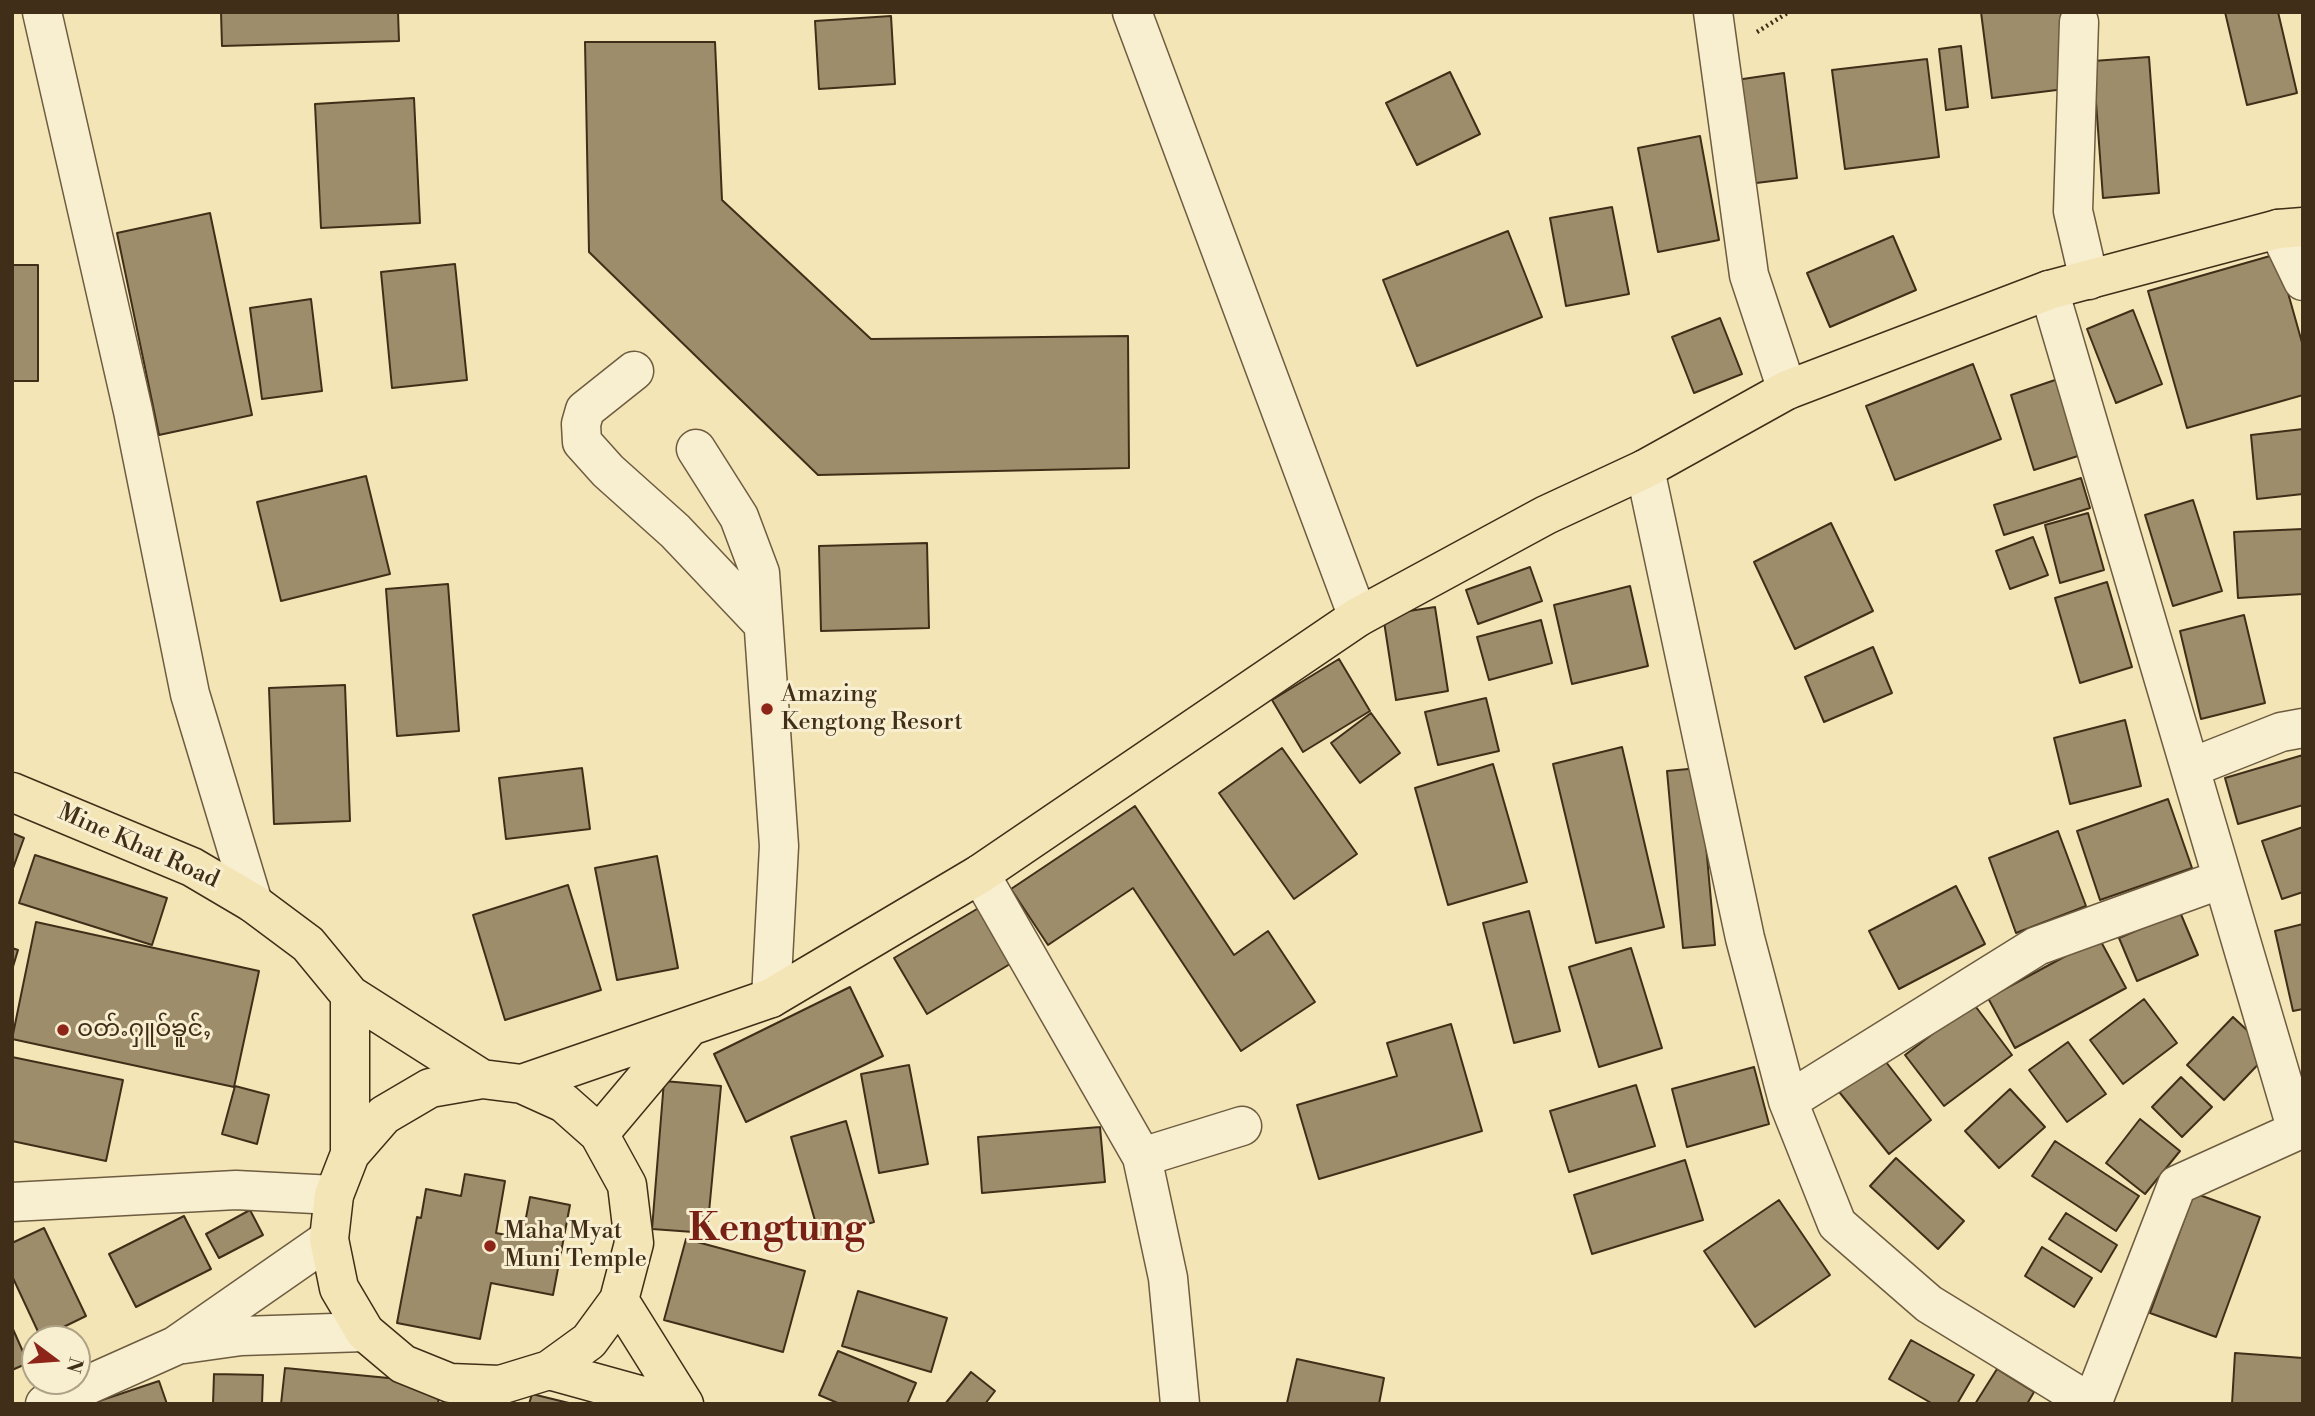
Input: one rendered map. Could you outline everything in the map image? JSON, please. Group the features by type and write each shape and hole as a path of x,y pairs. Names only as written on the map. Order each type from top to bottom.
{"highway":[{"path":"522,1084 771,998 980,874 1358,617 1546,515 1645,469 1787,390 2049,290 2290,228"},
{"name":"Mine Khat Road","path":"12,792 192,867 253,903 307,944 350,995 482,1079"},
{"path":"350,995 350,1154"},
{"path":"599,1134 691,1025"},
{"path":"482,1079 522,1084 564,1103 599,1134 627,1185 634,1243 619,1300 589,1341 549,1370 500,1385 450,1383 403,1364 365,1332 339,1288 330,1239 334,1195 350,1154 384,1115 430,1088 482,1079"},
{"path":"619,1300 684,1404"},
{"path":"549,1370 672,1404"}],"street":[{"path":"42,12 133,411 190,694 253,903"},
{"path":"1132,12 1358,617"},
{"path":"1713,12 1749,275 1787,390"},
{"path":"2079,22 2073,211 2089,280"},
{"path":"2290,228 2303,281"},
{"path":"1645,469 1745,938 1788,1101 1837,1224 1929,1304 2092,1404 2178,1185 2300,1130 2222,879 2049,290"},
{"path":"634,370 585,410 581,425 582,442 608,471 675,531 763,624"},
{"path":"696,449 739,517 760,573 779,846 771,998"},
{"path":"2190,768 2281,732 2303,728"},
{"path":"980,874 1142,1157 1168,1278 1180,1404"},
{"path":"1788,1101 2037,946 2222,879"},
{"path":"1142,1157 1242,1126"},
{"path":"12,1202 236,1190 334,1195"},
{"path":"45,1404 175,1346 330,1239"},
{"path":"175,1346 241,1336 365,1332"}],"building":[{"path":"221,12 398,12 399,41 222,46"},
{"path":"1981,12 2064,12 2073,88 1992,98"},
{"path":"2225,12 2278,12 2297,93 2247,105"},
{"path":"891,16 895,84 819,89 815,21"},
{"path":"585,42 715,42 722,200 871,339 1128,336 1129,468 818,475 589,252"},
{"path":"1961,46 1968,107 1946,110 1939,49"},
{"path":"2149,57 2159,193 2103,198 2093,61"},
{"path":"1927,59 1939,157 1845,169 1832,70"},
{"path":"1450,72 1480,134 1417,165 1386,103"},
{"path":"1784,73 1797,178 1748,184 1736,80"},
{"path":"414,98 420,223 321,228 315,104"},
{"path":"1700,136 1719,240 1658,252 1638,148"},
{"path":"1612,207 1629,294 1566,306 1550,218"},
{"path":"210,213 252,415 159,435 117,233"},
{"path":"1508,231 1542,317 1417,366 1383,280"},
{"path":"1893,236 1916,290 1830,327 1807,273"},
{"path":"2277,254 2303,346 2303,395 2187,428 2148,291"},
{"path":"455,264 467,380 392,388 381,272"},
{"path":"12,265 38,265 38,381 12,381"},
{"path":"311,299 322,391 262,399 250,308"},
{"path":"2133,310 2162,384 2116,403 2087,329"},
{"path":"1720,318 1742,374 1694,393 1672,337"},
{"path":"1973,364 2001,439 1895,480 1866,406"},
{"path":"2058,379 2081,455 2034,470 2011,395"},
{"path":"2303,429 2303,494 2257,499 2251,435"},
{"path":"366,476 390,574 281,601 257,502"},
{"path":"2081,478 2090,508 2004,535 1994,505"},
{"path":"2193,500 2222,591 2173,606 2145,515"},
{"path":"2088,513 2104,570 2060,583 2045,525"},
{"path":"1831,523 1873,611 1795,649 1754,562"},
{"path":"2303,529 2303,594 2238,598 2234,532"},
{"path":"2033,537 2048,575 2010,589 1996,551"},
{"path":"927,543 929,628 821,631 819,546"},
{"path":"1530,567 1542,601 1478,624 1466,590"},
{"path":"2107,582 2132,667 2080,683 2055,598"},
{"path":"448,584 459,731 397,736 386,589"},
{"path":"1630,586 1648,666 1572,684 1554,605"},
{"path":"1435,607 1448,691 1396,700 1383,615"},
{"path":"2244,615 2265,703 2201,719 2180,631"},
{"path":"1541,620 1552,663 1489,680 1477,637"},
{"path":"1873,647 1892,693 1824,722 1805,677"},
{"path":"1339,659 1370,711 1303,752 1272,700"},
{"path":"345,685 350,821 274,824 269,688"},
{"path":"1486,698 1499,751 1438,765 1425,712"},
{"path":"1371,713 1400,753 1360,783 1331,743"},
{"path":"2125,720 2141,786 2070,804 2054,738"},
{"path":"1622,747 1664,927 1596,943 1553,764"},
{"path":"1282,748 1357,854 1294,899 1219,793"},
{"path":"2303,755 2303,805 2238,824 2225,778"},
{"path":"1493,764 1527,882 1448,905 1415,788"},
{"path":"582,768 590,829 506,839 499,778"},
{"path":"1699,768 1715,945 1683,948 1667,771"},
{"path":"2168,799 2192,868 2100,900 2077,831"},
{"path":"1135,806 1234,955 1268,931 1315,1002 1241,1051 1133,888 1048,945 1011,889"},
{"path":"2303,827 2303,892 2282,899 2262,841"},
{"path":"2058,831 2086,906 2016,933 1989,858"},
{"path":"12,833 24,838 12,871"},
{"path":"35,855 167,898 152,945 19,903"},
{"path":"657,856 678,968 617,980 595,868"},
{"path":"568,885 601,990 505,1020 473,915"},
{"path":"1956,886 1985,944 1899,989 1869,931"},
{"path":"982,906 1015,961 927,1014 894,958"},
{"path":"1529,911 1560,1031 1514,1043 1483,923"},
{"path":"2180,912 2198,955 2137,981 2119,938"},
{"path":"36,922 259,971 234,1087 12,1039"},
{"path":"2303,924 2303,1009 2293,1011 2275,931"},
{"path":"2099,938 2126,988 2015,1048 1988,998"},
{"path":"12,948 18,950 12,970"},
{"path":"1631,948 1662,1048 1599,1067 1569,967"},
{"path":"850,987 883,1056 746,1122 714,1054"},
{"path":"2144,999 2177,1043 2123,1084 2090,1040"},
{"path":"1973,1003 2012,1055 1944,1106 1905,1055"},
{"path":"2233,1017 2270,1052 2224,1100 2187,1065"},
{"path":"1451,1024 1482,1131 1319,1179 1297,1105 1397,1076 1387,1043"},
{"path":"2068,1042 2106,1094 2067,1122 2029,1070"},
{"path":"1879,1053 1931,1120 1889,1154 1836,1088"},
{"path":"12,1057 123,1080 106,1161 12,1141"},
{"path":"909,1065 928,1164 879,1173 861,1074"},
{"path":"1754,1067 1769,1124 1687,1147 1672,1089"},
{"path":"2181,1077 2212,1107 2182,1137 2152,1107"},
{"path":"664,1081 721,1086 707,1233 652,1229"},
{"path":"1636,1085 1655,1146 1569,1172 1550,1111"},
{"path":"235,1086 269,1095 257,1144 222,1134"},
{"path":"2010,1089 2045,1127 1999,1168 1965,1131"},
{"path":"2140,1119 2180,1151 2145,1194 2106,1163"},
{"path":"846,1121 874,1222 820,1238 791,1137"},
{"path":"1100,1127 1105,1182 982,1193 978,1137"},
{"path":"2055,1141 2139,1196 2116,1231 2032,1176"},
{"path":"1896,1158 1964,1221 1938,1249 1870,1186"},
{"path":"1685,1160 1703,1220 1592,1254 1574,1195"},
{"path":"465,1174 505,1181 496,1233 522,1238 530,1197 570,1205 553,1295 491,1283 480,1339 397,1323 417,1217 421,1218 426,1189 461,1196"},
{"path":"2194,1193 2260,1217 2216,1337 2150,1313"},
{"path":"1779,1200 1830,1275 1755,1327 1704,1251"},
{"path":"250,1210 263,1235 219,1258 206,1234"},
{"path":"2066,1213 2117,1245 2101,1272 2049,1239"},
{"path":"184,1216 211,1269 136,1307 109,1254"},
{"path":"44,1228 86,1316 68,1325 35,1325 12,1276 12,1243"},
{"path":"686,1239 805,1271 783,1352 664,1320"},
{"path":"2042,1247 2092,1278 2074,1307 2025,1276"},
{"path":"858,1291 947,1318 931,1372 842,1346"},
{"path":"12,1327 21,1347 21,1366 12,1370"},
{"path":"1911,1340 1974,1375 1957,1404 1933,1404 1889,1379"},
{"path":"838,1351 916,1383 907,1404 840,1404 819,1395"},
{"path":"2235,1353 2303,1358 2303,1404 2232,1404"},
{"path":"1297,1359 1384,1378 1379,1404 1287,1403"},
{"path":"285,1368 440,1383 438,1404 281,1404"},
{"path":"1997,1369 2034,1392 2027,1404 1975,1404"},
{"path":"971,1372 995,1391 985,1404 945,1404"},
{"path":"214,1374 263,1375 262,1404 213,1404"},
{"path":"159,1381 167,1404 90,1404"},
{"path":"532,1394 573,1404 529,1404"}],"place":[{"name":"Amazing Kengtong Resort","path":"767,709"},
{"name":"ဝတ်ႉႁူဝ်ၶူင်ႇ","path":"63,1030"},
{"name":"Maha Myat Muni Temple","path":"490,1246"}],"district":[{"name":"Kengtung","path":"777,1231"}]}
